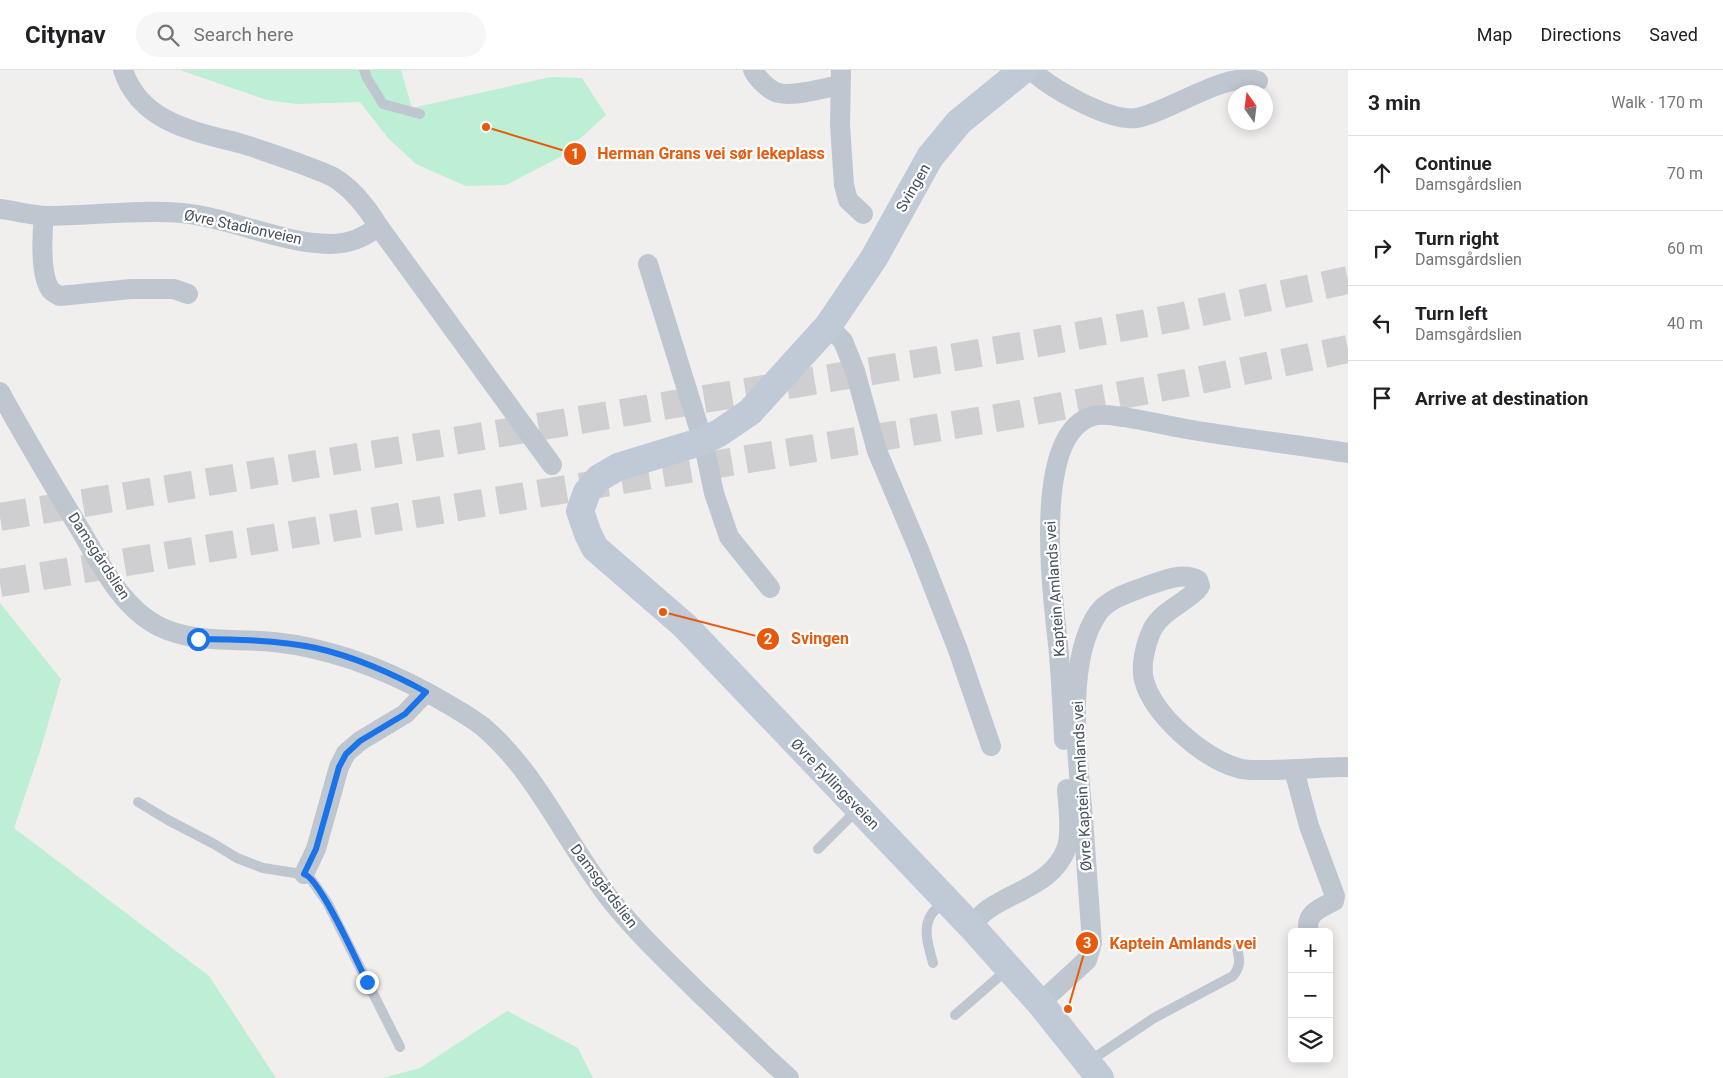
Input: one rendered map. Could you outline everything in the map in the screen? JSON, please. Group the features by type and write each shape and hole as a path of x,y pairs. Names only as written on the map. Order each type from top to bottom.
{"main road":[{"name":"Svingen","path":"586,492 599,478 618,467 719,434 750,412 828,326 874,258 930,157 959,122 1023,70"},
{"name":"Øvre Fyllingsveien","path":"586,492 580,511 595,548 685,626 971,926 1040,1004 1094,1070"}],"street":[{"path":"123,70 127,82 135,95 149,109 163,119 212,137 275,154 333,177 349,189 380,227 552,465"},
{"path":"754,70 771,90 790,94 841,77 840,125 844,185 848,200 863,214"},
{"path":"1031,70 1070,98 1119,117 1130,118 1150,114 1207,85 1223,79 1244,76 1258,80"},
{"name":"Øvre Stadionveien","path":"0,209 44,216 145,210 184,213 210,217 288,238 331,244 356,240 380,227"},
{"path":"44,216 42,228 45,276 54,294 60,296 131,289 174,289 188,294"},
{"path":"648,264 702,441 714,493 729,537 770,588"},
{"path":"828,326 843,341 846,348 877,450 958,650 991,746"},
{"name":"Damsgårdslien","path":"0,392 38,460 113,583 135,609 160,627 198,639 274,642 313,647 333,652 405,680 455,708 480,725 509,751 610,900 650,945 790,1078"},
{"name":"Kaptein Amlands vei","path":"971,926 987,910 1034,886 1057,867 1067,846 1069,818 1061,674 1050,558 1050,514 1056,466 1067,437 1082,421 1093,416 1105,415 1158,422 1196,431 1348,453"},
{"name":"Øvre Kaptein Amlands vei","path":"1040,1004 1087,960 1092,943 1079,772 1076,701 1083,646 1090,627 1106,604 1125,594 1164,581 1180,577 1193,577 1198,580 1200,586 1196,592 1158,620 1152,629 1143,665 1143,678 1147,688 1174,726 1196,747 1218,761 1240,769 1294,770 1348,767"},
{"path":"304,874 316,849 339,767 346,754 360,741 405,714 426,692"},
{"path":"1294,770 1309,826 1335,896 1334,901 1309,917 1307,922 1308,928"}],"lane":[{"path":"364,70 383,104 420,114"},
{"path":"138,802 237,858 263,868 308,875 327,902 400,1046"},
{"path":"818,849 858,808"},
{"path":"933,963 928,942 927,926 930,916 946,900"},
{"path":"1094,1070 1154,1018 1233,976 1239,969 1240,961 1237,948"},
{"path":"955,1015 1009,968"}],"green space":[{"path":"180,70 401,70 412,108 551,77 582,78 606,115 560,157 506,185 466,186 416,164 388,138 360,102 296,104 267,100"},
{"path":"0,603 61,679 41,748 14,828 209,976 276,1078 0,1078"},
{"path":"507,1011 578,1048 593,1078 383,1078 420,1068"}],"tunnel":[{"path":"0,517 1033,344 1179,317 1348,280"},
{"path":"0,583 1014,415 1191,382 1348,349"}],"place":[{"name":"Herman Grans vei sør lekeplass","path":"486,127"},
{"name":"Svingen","path":"663,612"},
{"name":"Kaptein Amlands vei","path":"1068,1009"}],"route":[{"path":"198,639 274,642 313,647 333,652 405,680 426,692 405,714 360,741 346,754 339,767 316,849 304,874 308,875 327,902 367,982"}]}
